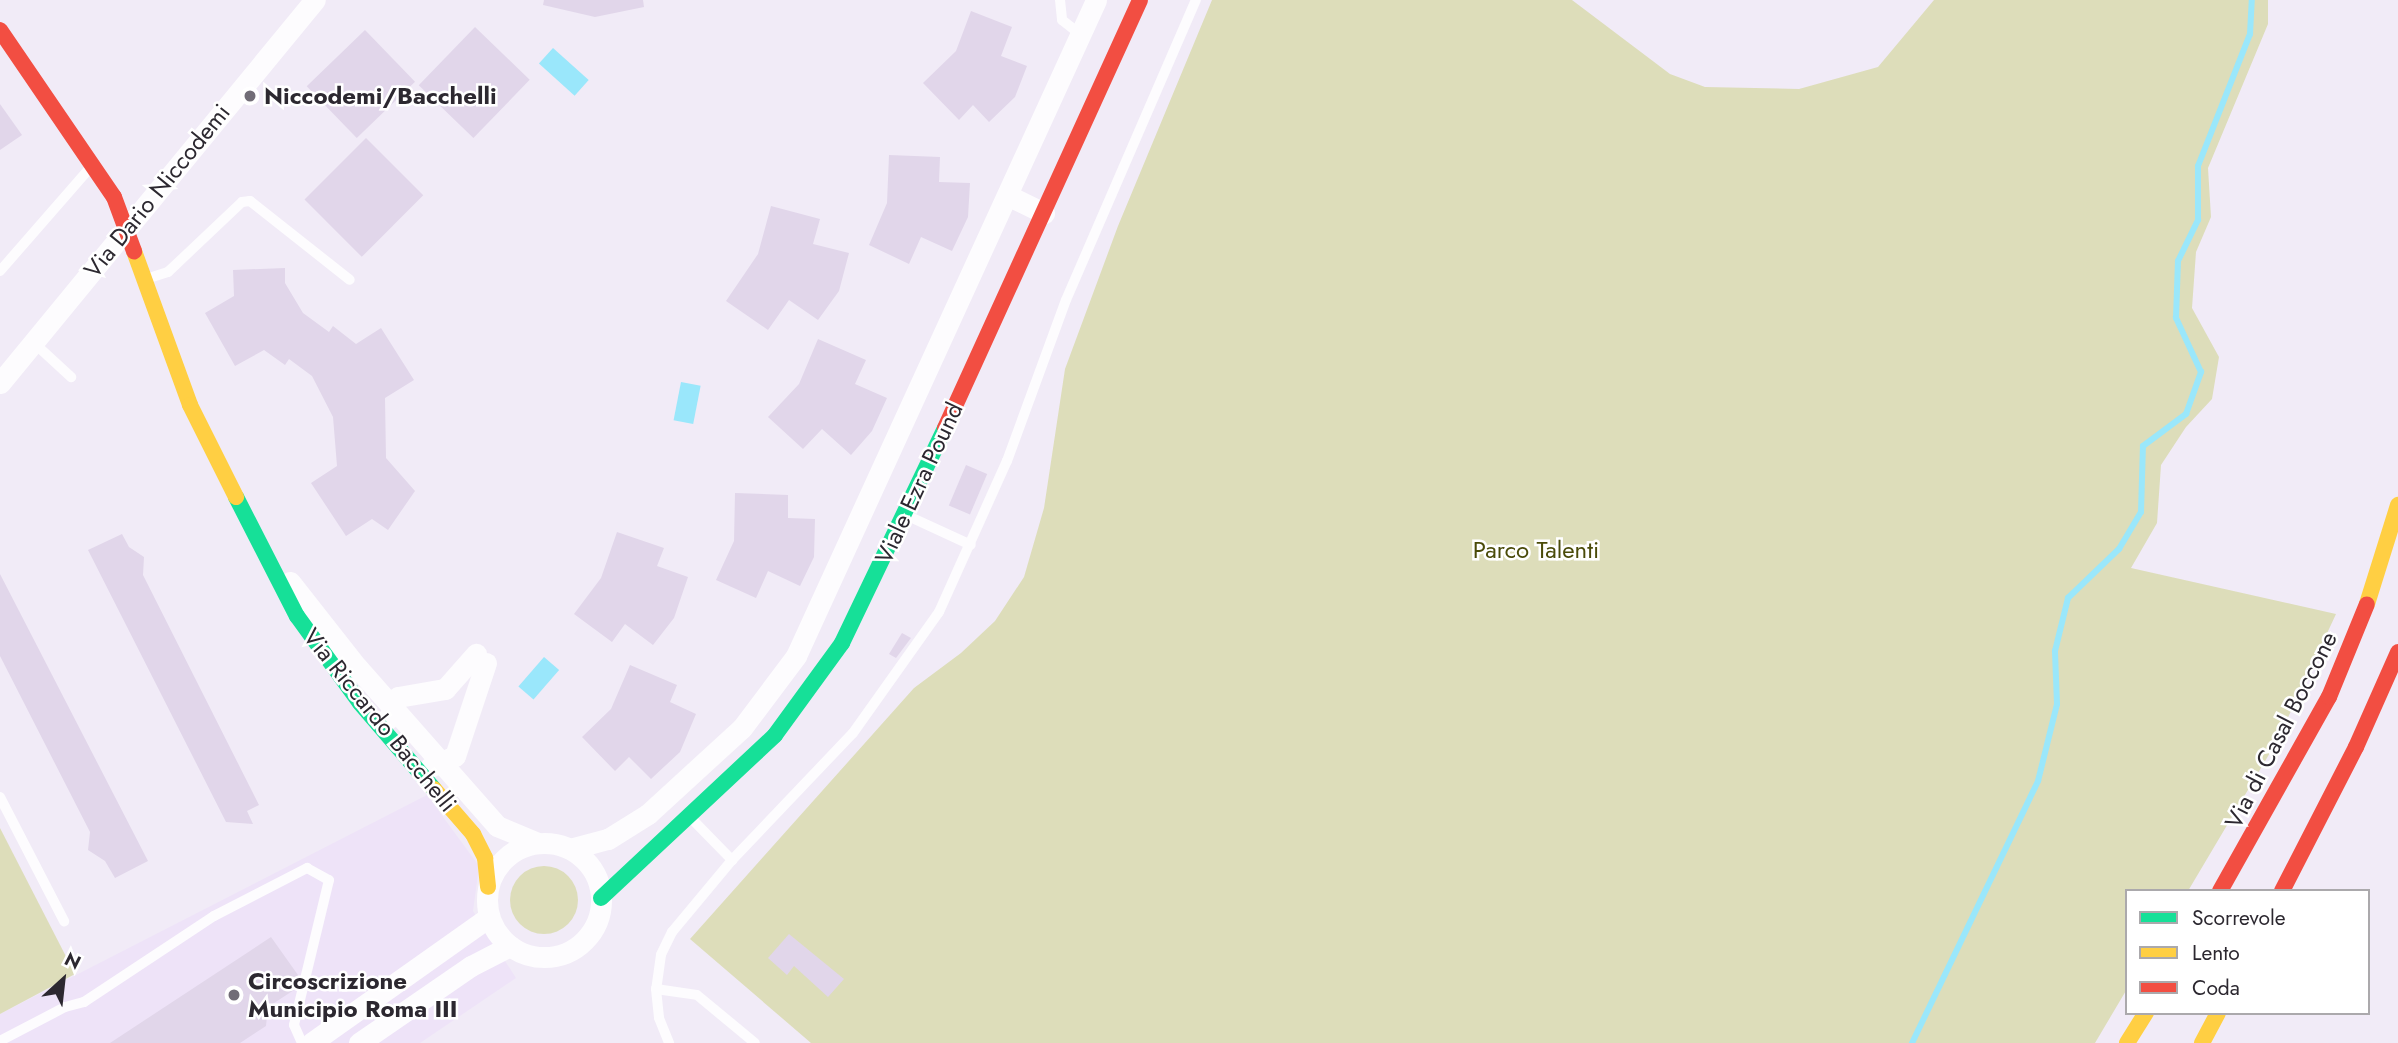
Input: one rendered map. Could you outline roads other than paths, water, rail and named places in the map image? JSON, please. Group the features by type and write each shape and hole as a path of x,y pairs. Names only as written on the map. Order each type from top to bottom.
{"street":[{"name":"Via Dario Niccodemi","path":"6,370 33,342 314,0"},
{"name":"Viale Ezra Pound","path":"570,849 608,839 648,814 742,728 783,676 812,626 1096,0"},
{"name":"Viale Ezra Pound","path":"601,898 628,868 775,736 807,695 855,619 1140,0"},
{"name":"Via Riccardo Bacchelli","path":"0,30 114,197 206,442 267,553 297,616 383,731 478,842 488,869 488,887"},
{"path":"1009,196 1044,213"},
{"name":"Via di Casal Boccone","path":"2221,889 2329,697 2374,587 2398,505"},
{"name":"Via Riccardo Bacchelli","path":"267,553 392,708 497,825 538,843"},
{"path":"2283,889 2356,747 2398,652"},
{"path":"383,731 400,696 449,686 481,659 458,751 442,765 418,770"},
{"path":"538,843 570,849 593,872 601,898 594,929 567,952 544,957 510,947 489,917 488,887 506,857 538,843"},
{"path":"311,1043 489,917"},
{"path":"359,1043 471,966 510,947"},
{"path":"2127,1043 2145,1015"},
{"path":"2202,1043 2217,1015"}],"lane":[{"path":"1060,0 1062,20 1081,35"},
{"path":"669,1043 659,1018 656,989 661,955 673,932 732,860 853,733 886,691 939,612 971,545 1066,300 1196,0"},
{"path":"0,271 94,165"},
{"path":"143,280 167,272 242,202 250,201 349,279"},
{"path":"33,342 71,377"},
{"path":"905,515 971,545"},
{"path":"0,797 64,921"},
{"path":"689,816 732,860"},
{"path":"0,1041 65,1007 84,1002 214,916 307,868 329,880 294,1025 302,1043"},
{"path":"656,989 697,995 755,1043"}],"water":[{"path":"553,48 589,80 575,96 539,64"},
{"path":"681,382 701,386 693,424 674,420"},
{"path":"544,657 559,670 534,700 518,686"}],"waterway":[{"path":"1912,1043 2038,781 2057,704 2055,651 2068,598 2119,549 2141,512 2143,446 2186,414 2201,372 2176,318 2178,261 2198,220 2198,166 2250,34 2252,0"}],"place":[{"name":"Niccodemi/Bacchelli","path":"250,96"},
{"name":"Circoscrizione Municipio Roma III","path":"234,995"}],"park label":[{"name":"Parco Talenti","path":"1536,550"}]}
